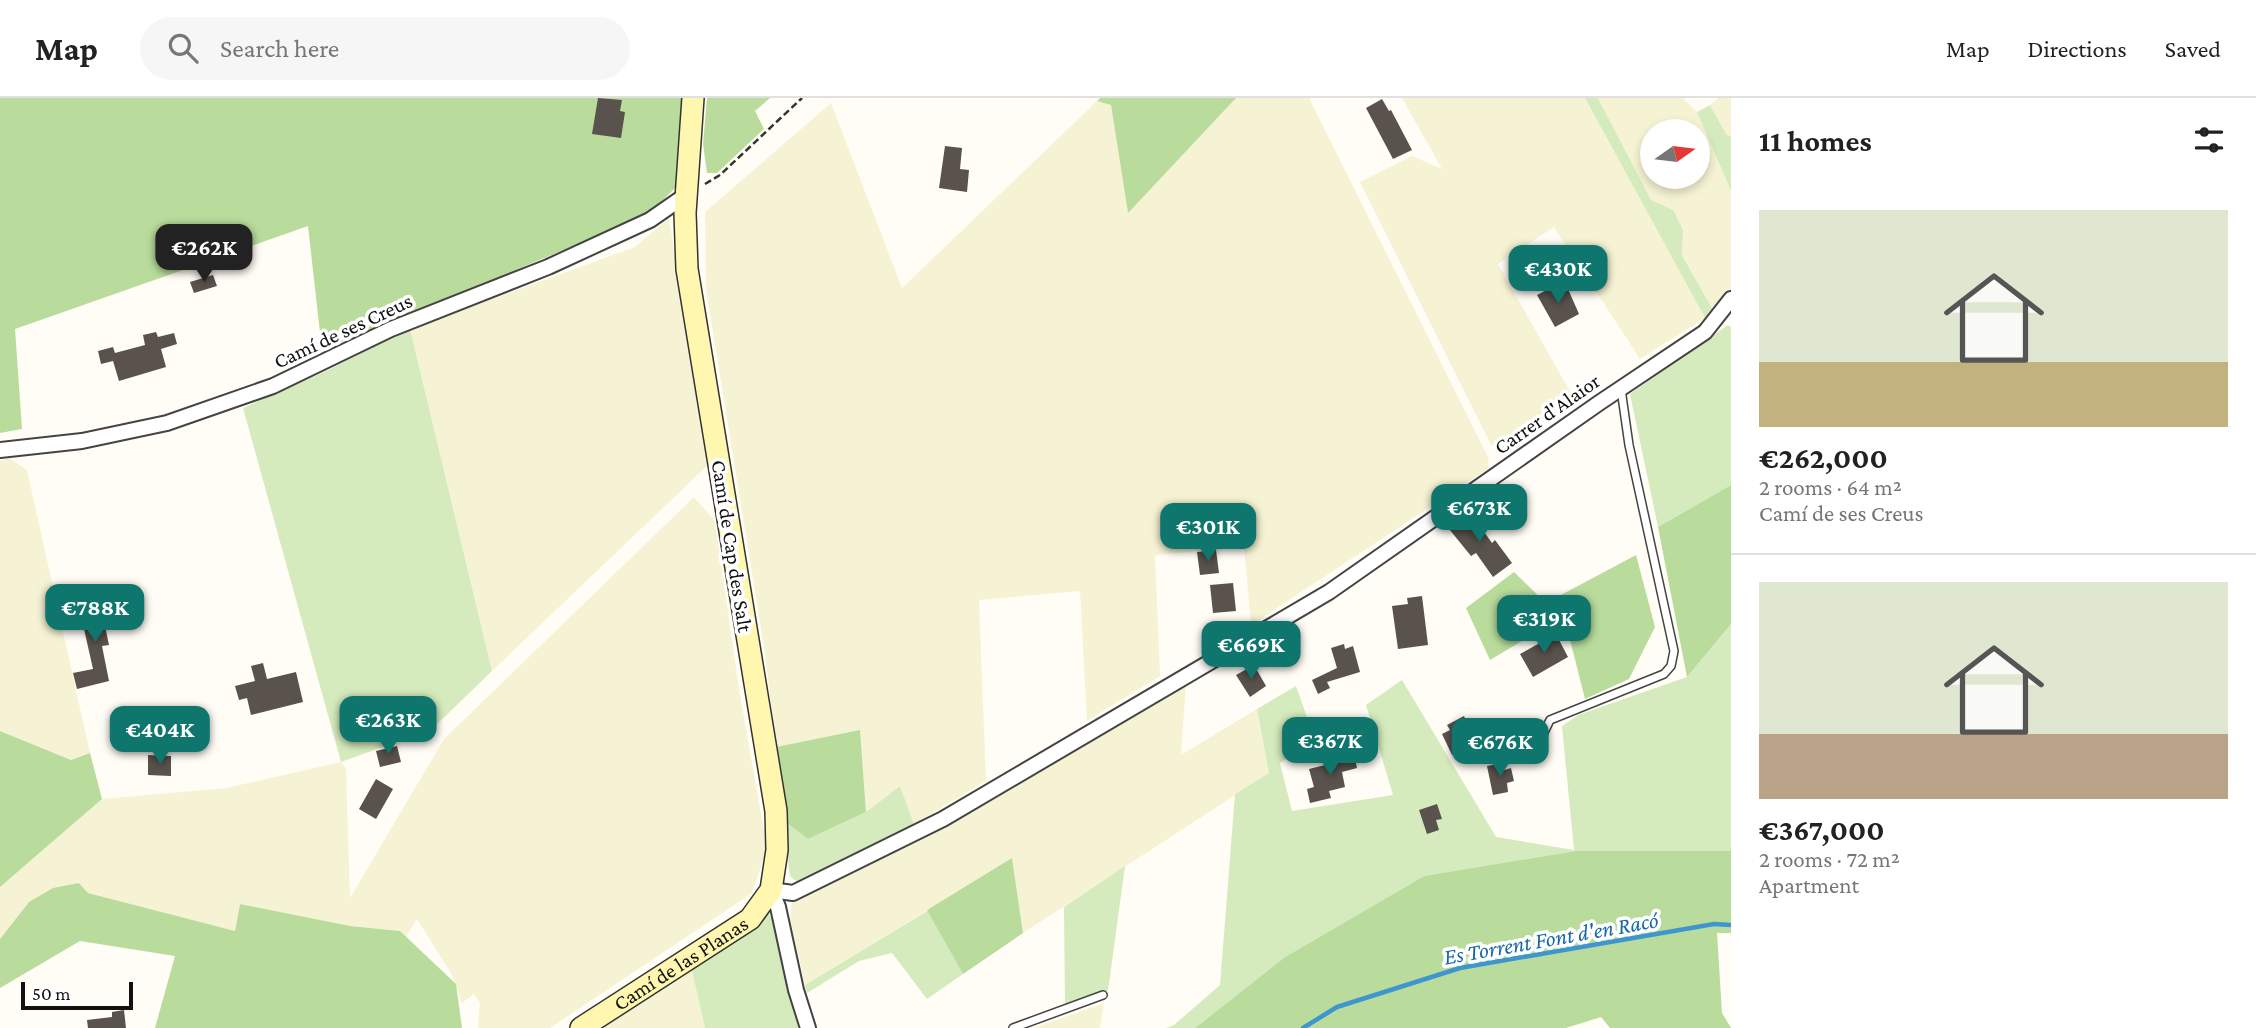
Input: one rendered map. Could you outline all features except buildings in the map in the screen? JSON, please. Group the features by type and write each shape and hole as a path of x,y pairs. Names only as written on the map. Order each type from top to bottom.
{"street":[{"name":"Camí de Cap des Salt","path":"692,98 686,195 687,270 776,811 777,850 771,890 778,906 796,990 808,1028"},
{"name":"Camí de ses Creus","path":"0,450 82,440 167,423 273,387 391,329 548,267 650,220 686,195"},
{"name":"Carrer d'Alaior","path":"771,890 793,892 943,819 1329,592 1705,332 1731,299"},
{"name":"Camí de las Planas","path":"581,1028 750,919 771,890"}],"lane":[{"path":"1535,751 1550,720 1664,674 1671,666 1674,650 1629,445 1621,388"},
{"path":"1013,1028 1103,995"}],"path":[{"path":"686,195 720,175 802,98"}],"shaded area":[{"path":"1236,98 1309,98 1488,457 1489,468 1251,625 1244,547 1155,555 1160,676 1087,721 1080,591 979,600 986,781 914,824 900,786 866,812 860,731 776,747 765,653 706,289 705,212 831,103 902,288 1097,101 1111,104 1128,212"},
{"path":"1402,98 1585,98 1705,318 1640,359 1554,227 1498,264 1576,402 1513,442 1491,445 1360,182 1412,156 1442,169"},
{"path":"1598,98 1683,98 1700,119 1640,119 1640,179"},
{"path":"1718,98 1731,98 1731,137 1726,134 1710,105"},
{"path":"1710,142 1731,191 1731,290 1712,308 1682,254 1683,230 1651,200 1645,189 1710,189"},
{"path":"669,218 708,465 492,671 410,329 635,247"},
{"path":"9,458 27,470 90,753 71,760 0,731 0,461"},
{"path":"694,497 715,521 739,689 767,849 752,893 550,1028 478,1028 480,1003 474,994 462,1003 452,975 417,919 406,937 400,931 350,926 240,904 235,931 88,893 79,883 29,902 0,939 0,887 102,799 226,788 341,762 346,769 350,898 444,739"},
{"path":"1186,682 1181,755 1257,709 1269,773 1023,933 1012,859 805,985 790,917 792,902 980,805"},
{"path":"691,967 705,1028 597,1028"},
{"path":"1104,1003 1100,1028 1034,1028"}],"green space":[{"path":"0,98 688,98 681,182 648,215 322,350 308,226 15,329 22,429 0,433"},
{"path":"707,98 770,98 755,111 764,129 717,173 707,173 703,144"},
{"path":"1100,98 1236,98 1128,213 1111,105 1097,101"},
{"path":"1585,98 1598,98 1640,179 1640,189 1645,189 1651,200 1673,210 1683,230 1682,255 1712,308 1705,318"},
{"path":"1710,105 1726,134 1731,137 1731,191 1710,142 1710,119 1700,119 1697,112"},
{"path":"1728,325 1731,327 1731,485 1658,527 1630,394"},
{"path":"410,329 492,671 432,729 341,762 243,408"},
{"path":"1731,485 1731,624 1687,677 1658,527"},
{"path":"1636,555 1655,627 1629,679 1585,699 1564,616 1490,660 1466,608 1514,572 1546,603"},
{"path":"1731,624 1731,851 1575,851 1424,876 1285,957 1195,1028 1166,1028 1174,1025 1220,985 1235,794 1269,773 1257,709 1296,686 1315,740 1280,763 1292,811 1393,795 1366,705 1402,680 1496,837 1574,850 1562,726 1578,715 1687,677"},
{"path":"860,730 866,812 808,839 787,823 776,747"},
{"path":"0,731 71,760 90,753 102,799 0,887"},
{"path":"900,786 914,824 800,884 791,877 787,823 808,839 866,812"},
{"path":"1575,851 1731,851 1731,933 1717,933 1722,1013 1731,1028 1610,1028 1601,1017 1566,1028 1195,1028 1285,957 1424,876"},
{"path":"1012,858 1023,933 963,974 927,910"},
{"path":"1125,866 1108,991 1065,1006 1064,907"},
{"path":"79,883 88,893 235,931 240,904 350,926 400,931 456,984 462,1028 155,1028 175,956 80,941 0,988 0,939 29,902 53,888"},
{"path":"929,910 963,974 927,999 892,953 859,961 807,993 805,985"},
{"path":"768,913 778,928 803,1028 705,1028 691,967 746,932"}],"waterway":[{"name":"Es Torrent Font d'en Racó","path":"1303,1028 1337,1007 1460,968 1714,924 1731,925"}]}
